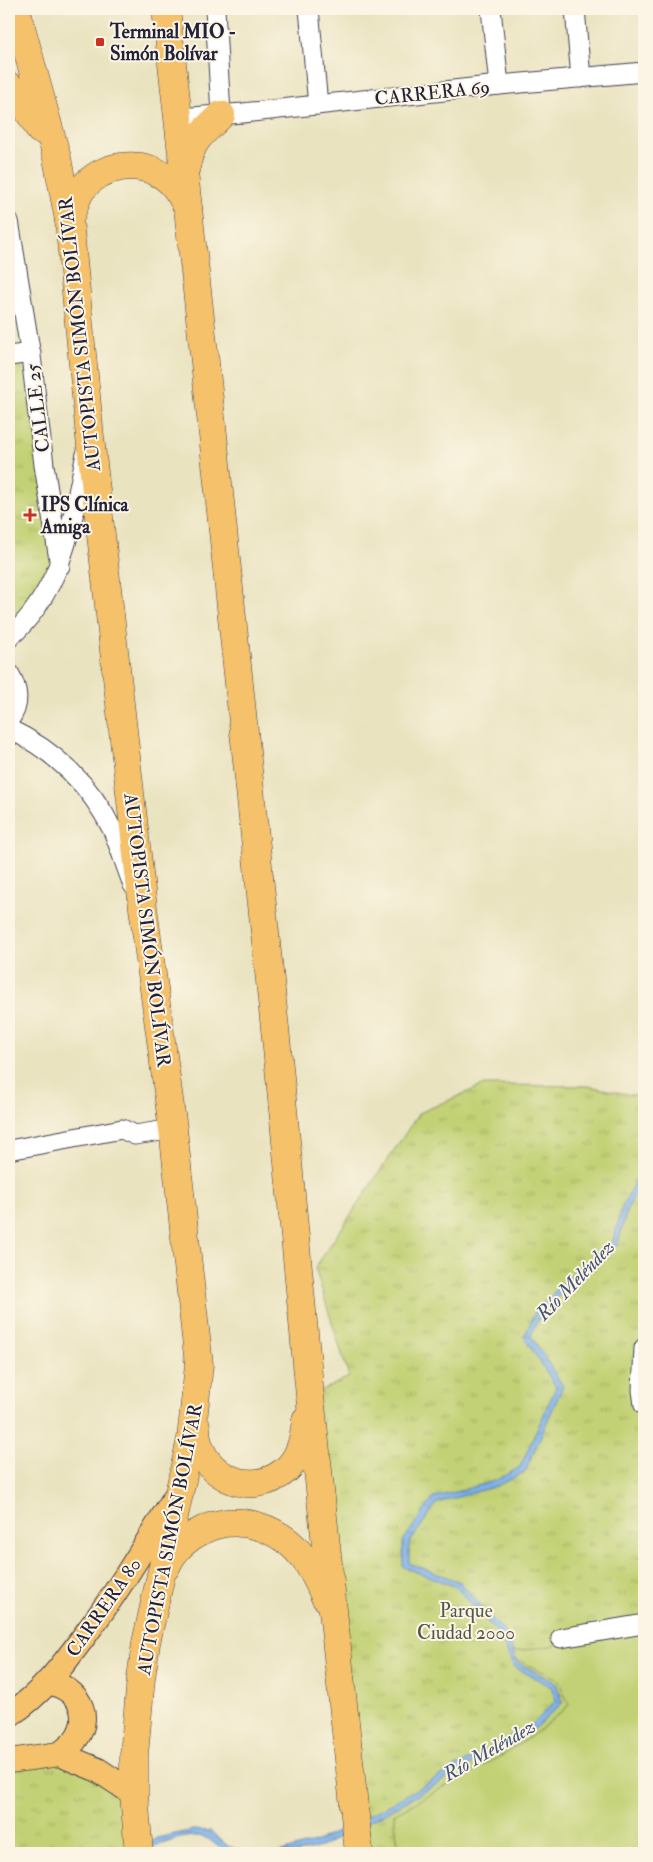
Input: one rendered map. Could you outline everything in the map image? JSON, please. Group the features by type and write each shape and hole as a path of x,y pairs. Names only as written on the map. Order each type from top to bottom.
{"highway":[{"name":"AUTOPISTA SIMÓN BOLÍVAR","path":"16,9 56,155 69,220 90,437 143,908 173,1129 199,1365 191,1439 146,1643 141,1678 134,1756 138,1853"},
{"path":"166,9 185,171 280,1077 310,1396 359,1850"},
{"path":"9,86 23,102 56,155"},
{"path":"185,171 193,144 200,134 221,115"},
{"path":"69,220 81,191 88,183 105,171 126,166 146,168 165,178 180,193 189,212"},
{"path":"198,1385 196,1434 201,1452 218,1473 235,1481 245,1483 272,1478 287,1469 297,1455 303,1438 310,1396"},
{"path":"158,1588 170,1557 189,1538 217,1524 235,1522 249,1524 272,1531 302,1555 316,1577 333,1614"}],"main road":[{"name":"CARRERA 80","path":"9,1715 21,1708 48,1682 65,1662 115,1594 181,1486"},
{"path":"9,1761 59,1754 70,1748 78,1738 83,1726 83,1714 79,1702 71,1692 61,1685 48,1682"},
{"path":"59,1754 98,1770 135,1804"}],"street":[{"path":"214,9 221,115"},
{"path":"309,9 318,105"},
{"path":"491,9 499,85"},
{"path":"575,9 581,78"},
{"name":"CARRERA 69","path":"178,118 644,72"},
{"name":"CALLE 25","path":"9,221 31,353 44,465 60,566"},
{"path":"9,356 31,353"},
{"path":"9,638 17,631 41,600 60,566 68,541 90,437"},
{"path":"9,673 15,683 17,694 16,706 9,720"},
{"path":"9,729 39,745 56,758 71,771 93,798 113,831 143,908"},
{"path":"9,1150 122,1129 136,1134 173,1129"},
{"path":"644,1350 642,1390 644,1405"},
{"path":"561,1638 644,1624"}],"green space":[{"name":"IPS Clínica Amiga","path":"31,356 60,566 9,638 9,359"},
{"name":"Parque Ciudad 2000","path":"484,1085 588,1086 632,1095 644,1095 644,1681 569,1705 540,1730 503,1755 394,1814 399,1853 359,1853 310,1396 349,1377 315,1268 419,1113"},
{"path":"644,1630 644,1853 399,1853 394,1814 503,1755 540,1730 569,1705 558,1679 516,1659 513,1652"},
{"path":"59,1754 134,1794 139,1853 9,1853 9,1761"}],"water":[{"name":"Río Meléndez","path":"644,1169 644,1177 627,1210 618,1244 581,1274 541,1314 531,1336 563,1386 525,1472 497,1486 437,1503 409,1544 409,1563 460,1582 506,1634 517,1662 556,1683 563,1702 537,1727 395,1808 321,1847 298,1853 278,1853 318,1841 392,1803 534,1723 556,1700 551,1687 513,1666 501,1637 456,1587 403,1567 403,1541 433,1498 495,1481 520,1467 556,1387 524,1337 536,1310 577,1270 613,1241 622,1207 637,1177"},
{"path":"193,1830 210,1831 228,1846 248,1853 227,1852 204,1837 194,1836 126,1853 157,1838"}],"place":[{"name":"Terminal MIO - Simón Bolívar","path":"100,42"},
{"name":"IPS Clínica Amiga","path":"30,515"}]}
